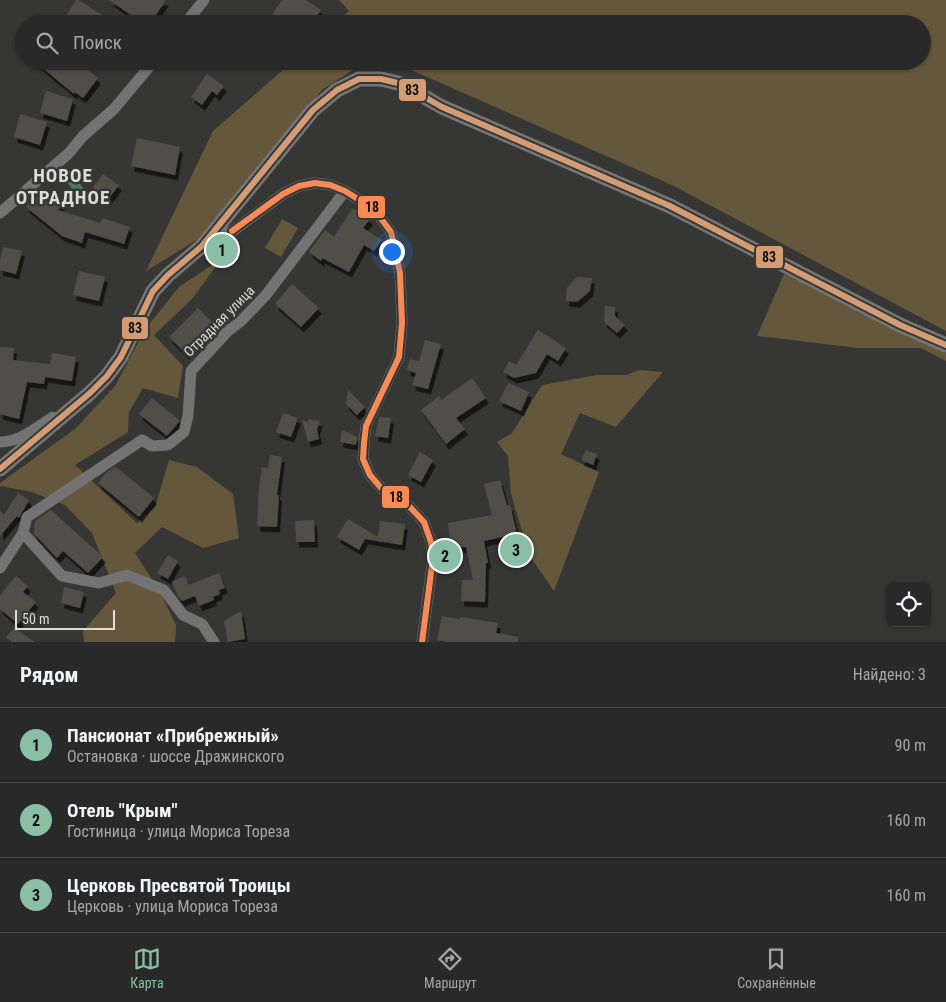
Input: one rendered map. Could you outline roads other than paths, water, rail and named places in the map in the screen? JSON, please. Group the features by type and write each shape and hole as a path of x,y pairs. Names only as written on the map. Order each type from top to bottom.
{"main road":[{"path":"0,469 90,393 107,376 121,357 153,292 168,275 202,246 312,110 337,90 359,78 380,79 402,84 442,107 670,206 900,325 946,345"}],"street":[{"path":"192,15 204,0"},
{"path":"0,213 69,153 83,136 114,109 146,70"},
{"path":"202,246 234,230 283,194 299,186 314,183 330,185 346,191 374,209 391,232 400,272 402,323 399,357 366,426 363,459 370,475 382,489 408,505 424,522 431,542 433,558 422,642"},
{"name":"Отрадная улица","path":"0,568 23,534 27,517 142,440 152,446 168,446 184,432 188,416 191,371 227,332 266,295 346,191"},
{"path":"0,442 23,436 90,393"},
{"path":"23,534 62,576 99,583 127,575 164,590 182,615 202,624 214,642"}],"place":[{"name":"Пансионат «Прибрежный»","path":"222,250"},
{"name":"Церковь Пресвятой Троицы","path":"516,550"},
{"name":"Отель \"Крым\"","path":"445,556"}],"district":[{"name":"НОВОЕ ОТРАДНОЕ","path":"63,186"}]}
